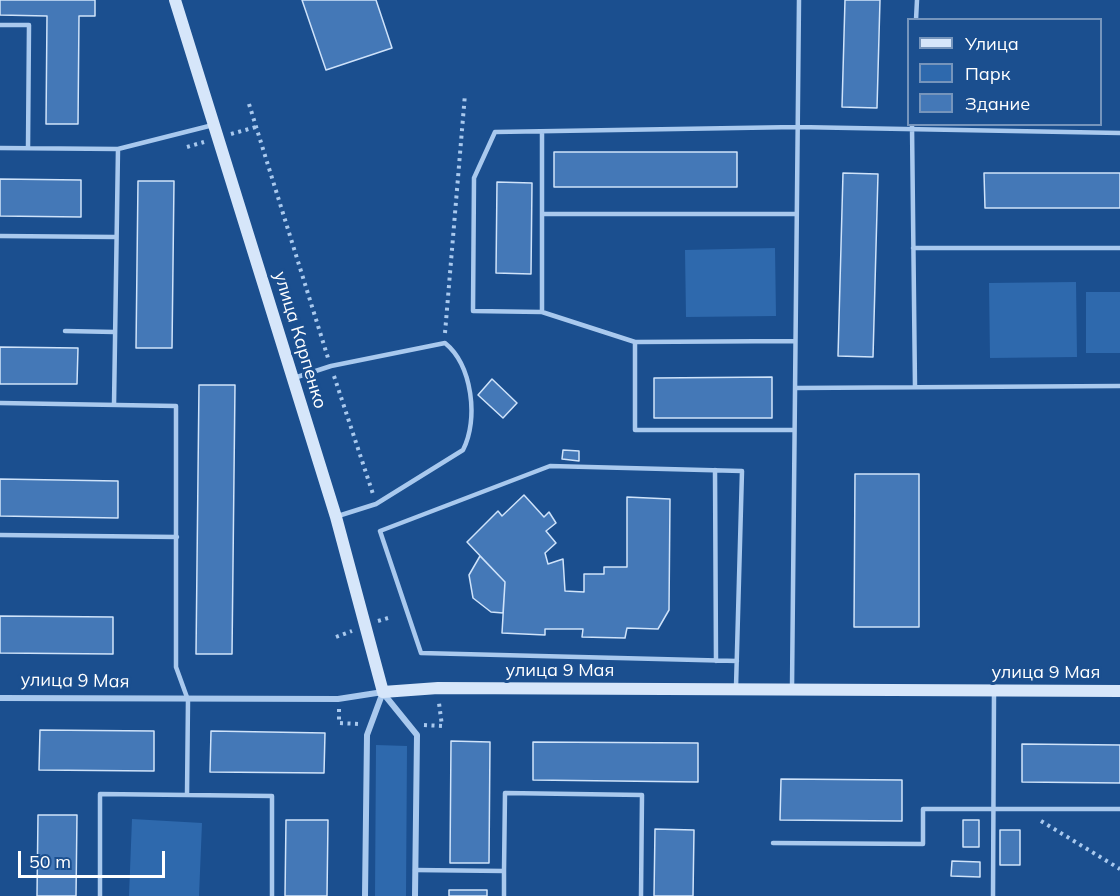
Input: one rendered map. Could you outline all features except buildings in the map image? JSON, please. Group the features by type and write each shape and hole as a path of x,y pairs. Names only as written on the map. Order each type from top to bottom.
{"main road":[{"name":"улица Карпенко","path":"175,0 336,517 383,692"},
{"name":"улица 9 Мая","path":"383,692 438,688 1120,691"}],"street":[{"name":"улица 9 Мая","path":"0,698 338,699 383,692"},
{"name":"улица Карпенко","path":"383,692 417,735 415,896"},
{"path":"365,896 367,735 383,692"}],"lane":[{"path":"792,690 799,0"},
{"path":"916,18 917,0"},
{"path":"0,25 29,25 28,148"},
{"path":"0,148 118,149 214,125"},
{"path":"912,126 915,387"},
{"path":"795,341 635,342 542,312 473,311 474,178 495,132 912,126 1120,133"},
{"path":"542,132 542,312"},
{"path":"114,405 118,149"},
{"path":"542,214 796,214"},
{"path":"0,236 115,237"},
{"path":"913,248 1120,248"},
{"path":"65,331 115,332"},
{"path":"635,342 635,430 794,430"},
{"path":"294,378 331,366 445,343 456,352 467,381 472,414 469,437 463,450 376,504 336,517"},
{"path":"795,388 1120,386"},
{"path":"0,403 176,406 176,667 188,700 187,795"},
{"path":"736,690 737,661 742,471 550,466 380,531 421,653 737,661"},
{"path":"715,470 716,661"},
{"path":"0,535 177,537"},
{"path":"993,896 994,691"},
{"path":"504,896 505,793 642,795 640,896"},
{"path":"100,896 100,794 272,796 272,896"},
{"path":"773,843 923,844 923,808 1120,809"},
{"path":"416,870 504,871"}],"path":[{"path":"445,343 465,94"},
{"path":"249,104 376,504"},
{"path":"1022,809 1120,869"}],"green space":[{"path":"775,248 776,316 686,317 685,250"},
{"path":"1076,282 1077,357 990,358 989,283"},
{"path":"1086,292 1120,292 1120,353 1086,353"},
{"path":"376,745 407,746 406,896 375,896"},
{"path":"132,819 202,823 199,896 129,896"}]}
